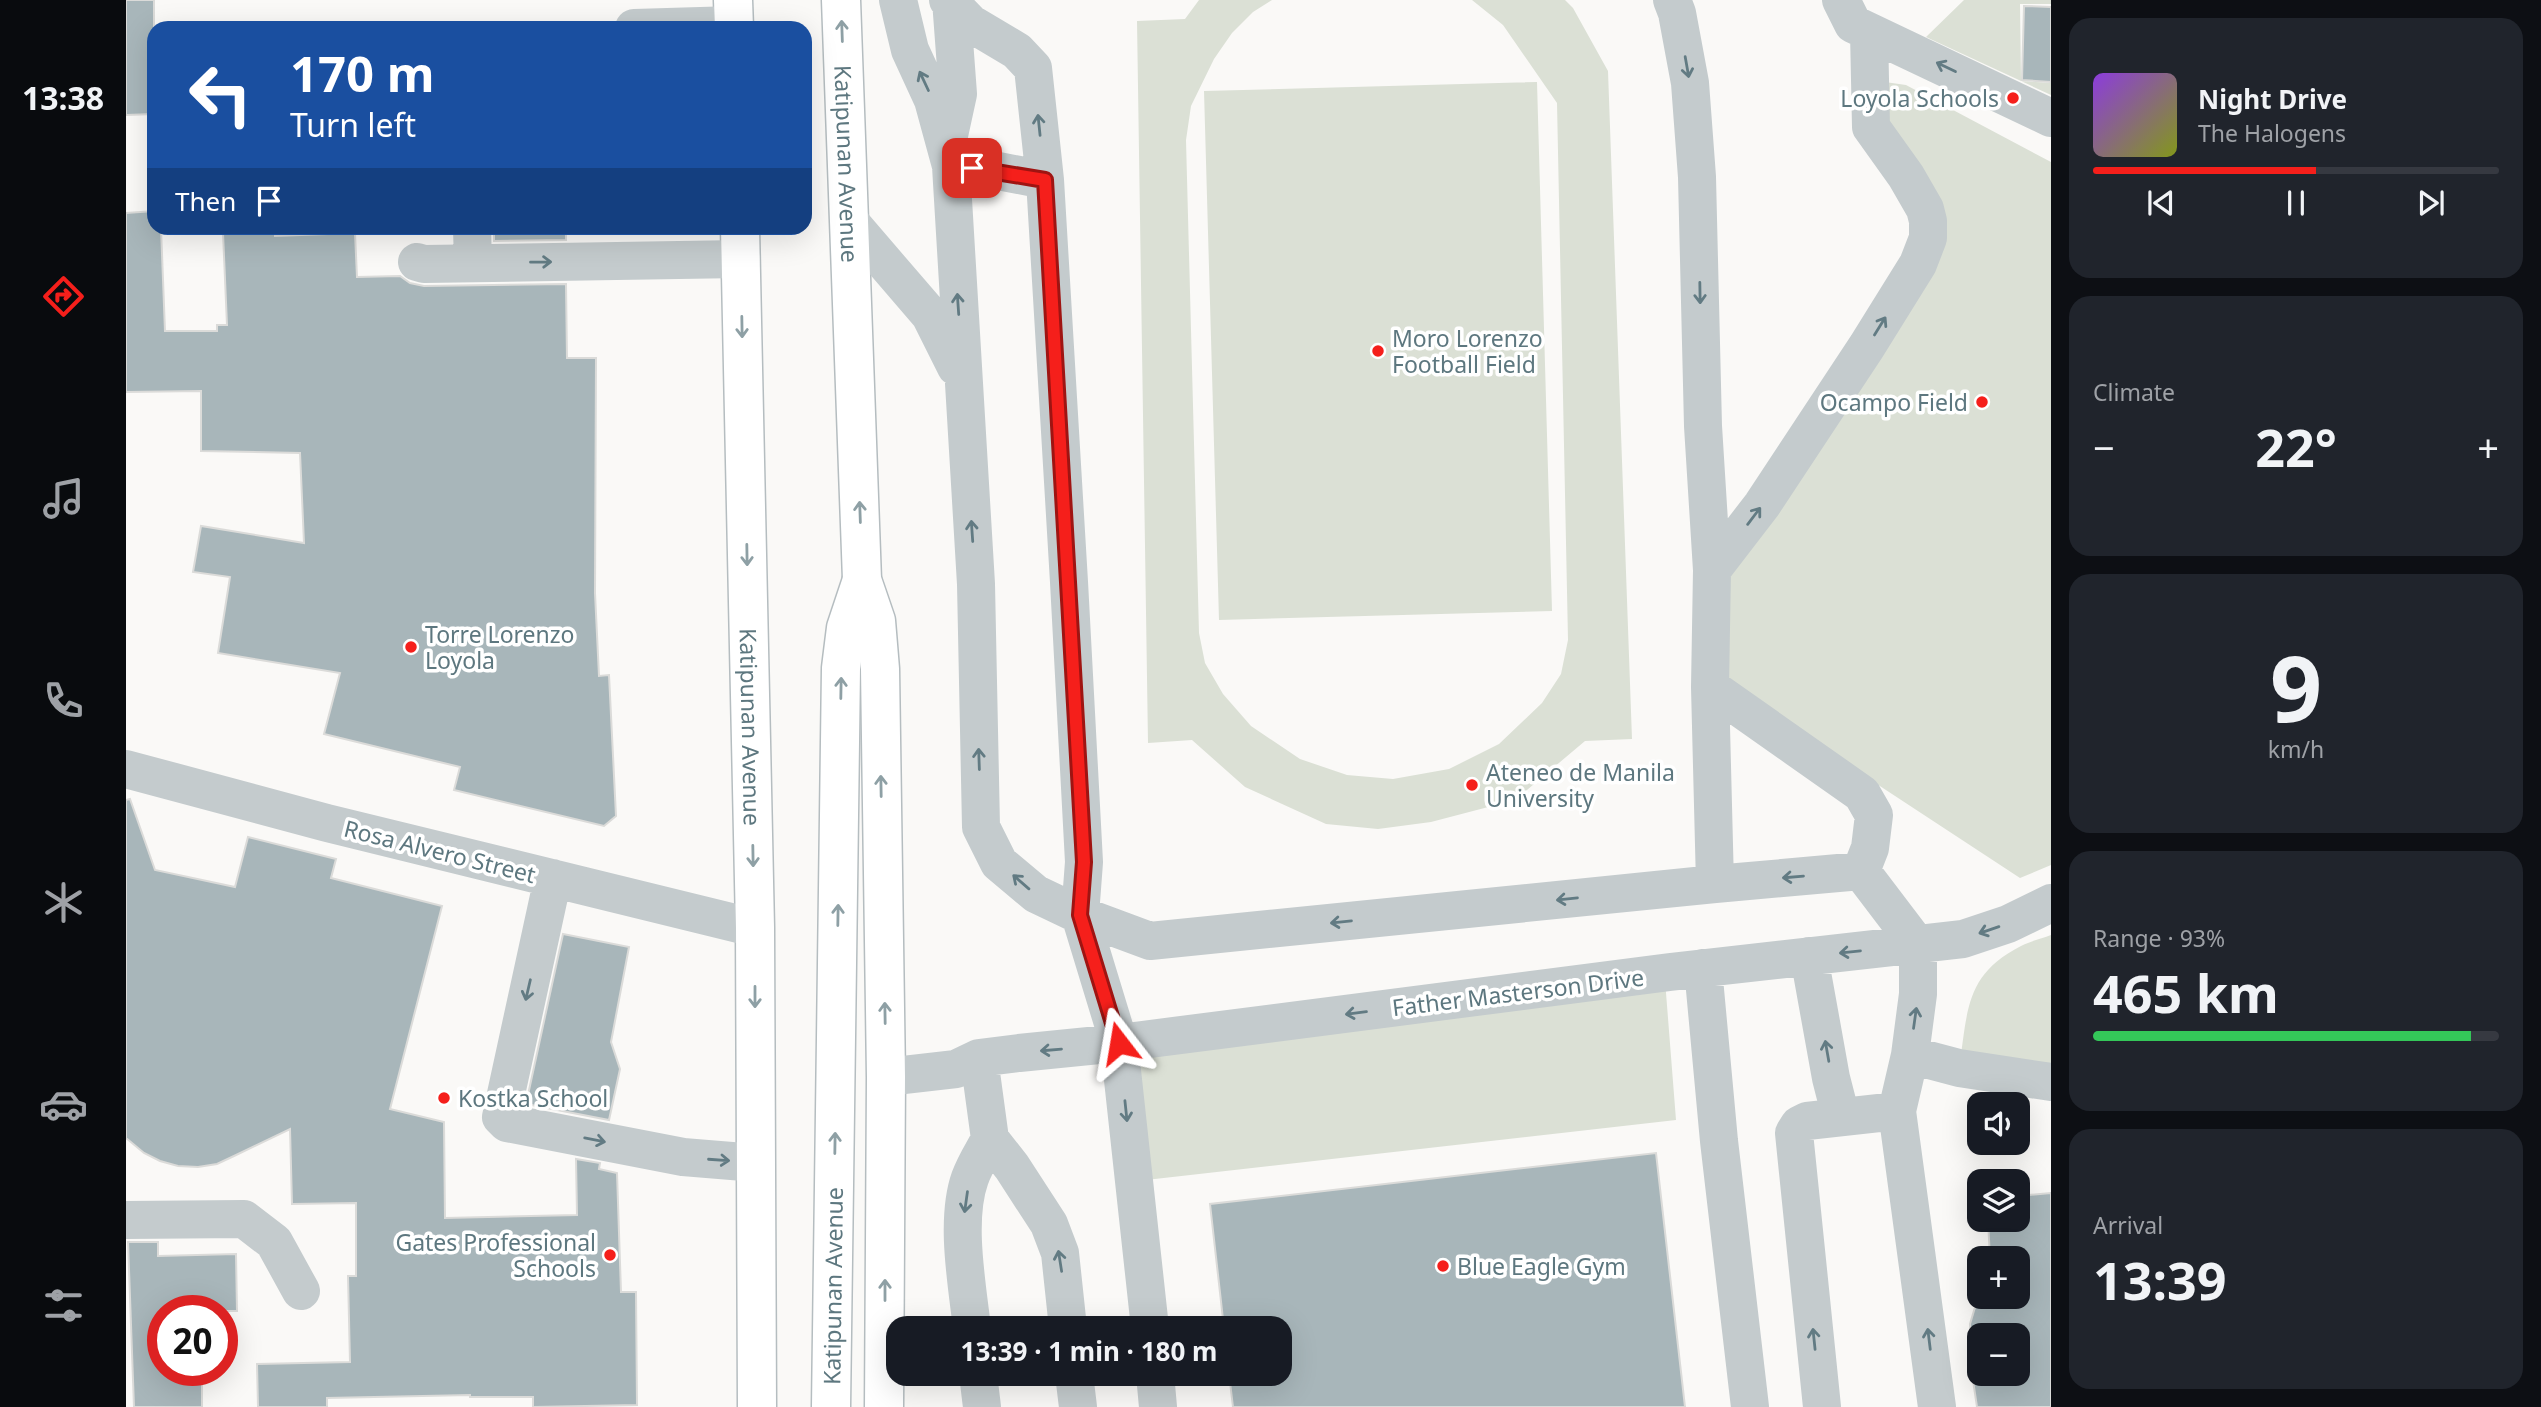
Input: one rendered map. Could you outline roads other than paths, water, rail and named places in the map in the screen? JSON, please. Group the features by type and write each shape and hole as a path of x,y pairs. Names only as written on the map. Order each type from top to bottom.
{"main road":[{"name":"Katipunan Avenue","path":"841,0 862,580 876,621 880,668 886,1067 884,1407"},
{"name":"Katipunan Avenue","path":"740,243 755,928 757,1407"},
{"name":"Katipunan Avenue","path":"831,1407 841,668 846,628 862,580"},
{"name":"Katipunan Avenue","path":"734,1407 757,1227"}],"street":[{"path":"898,0 910,50 933,100 949,156"},
{"path":"1672,0 1677,12 1690,83 1697,177 1703,426 1712,570 1710,687 1715,884"},
{"path":"1841,0 1853,24 2051,118"},
{"path":"950,1 958,94 949,156 976,584 981,827 999,863 1036,894 1080,915 1150,941 1715,884 1861,872"},
{"path":"950,1 970,23 1017,51 1033,68 1045,180 1084,862 1080,915 1119,1043 1149,1316"},
{"path":"704,21 734,18"},
{"path":"1712,570 1762,505 1867,346 1919,264 1928,238 1928,221 1924,209 1906,176 1871,127 1869,32"},
{"path":"949,156 993,170 1045,180"},
{"path":"850,222 930,315 963,381"},
{"path":"417,262 424,264 473,245 740,243"},
{"path":"1710,687 1863,794 1874,815 1870,848 1861,872"},
{"name":"Rosa Alvero Street","path":"126,769 327,823 755,928"},
{"path":"1861,872 1918,946 1919,994 1910,1055 1897,1111 1937,1407"},
{"path":"554,878 501,1117 508,1123 682,1157 756,1163"},
{"name":"Father Masterson Drive","path":"886,1067 956,1069 979,1058 1119,1043 1703,968 1918,946 1963,939 2008,924 2051,903"},
{"path":"1809,956 1831,1078 1841,1117"},
{"path":"1703,968 1719,1141 1750,1407"},
{"path":"1910,1055 1959,1068 2051,1082"},
{"path":"979,1058 990,1139 1012,1167 1049,1224 1060,1253 1067,1316"},
{"path":"1822,1407 1794,1133 1799,1125 1807,1121 1897,1111"},
{"path":"971,1316 963,1255 965,1211 970,1179 990,1139"},
{"path":"126,1220 244,1219 274,1242 301,1291"},
{"path":"979,1386 982,1407"},
{"path":"1075,1386 1077,1407"},
{"path":"1156,1386 1158,1407"}],"place":[{"name":"Loyola Schools","path":"2013,98"},
{"name":"Moro Lorenzo Football Field","path":"1378,351"},
{"name":"Ocampo Field","path":"1982,402"},
{"name":"Torre Lorenzo Loyola","path":"411,647"},
{"name":"Ateneo de Manila University","path":"1472,785"},
{"name":"Kostka School","path":"444,1098"},
{"name":"Gates Professional Schools","path":"610,1255"},
{"name":"Blue Eagle Gym","path":"1443,1266"}]}
